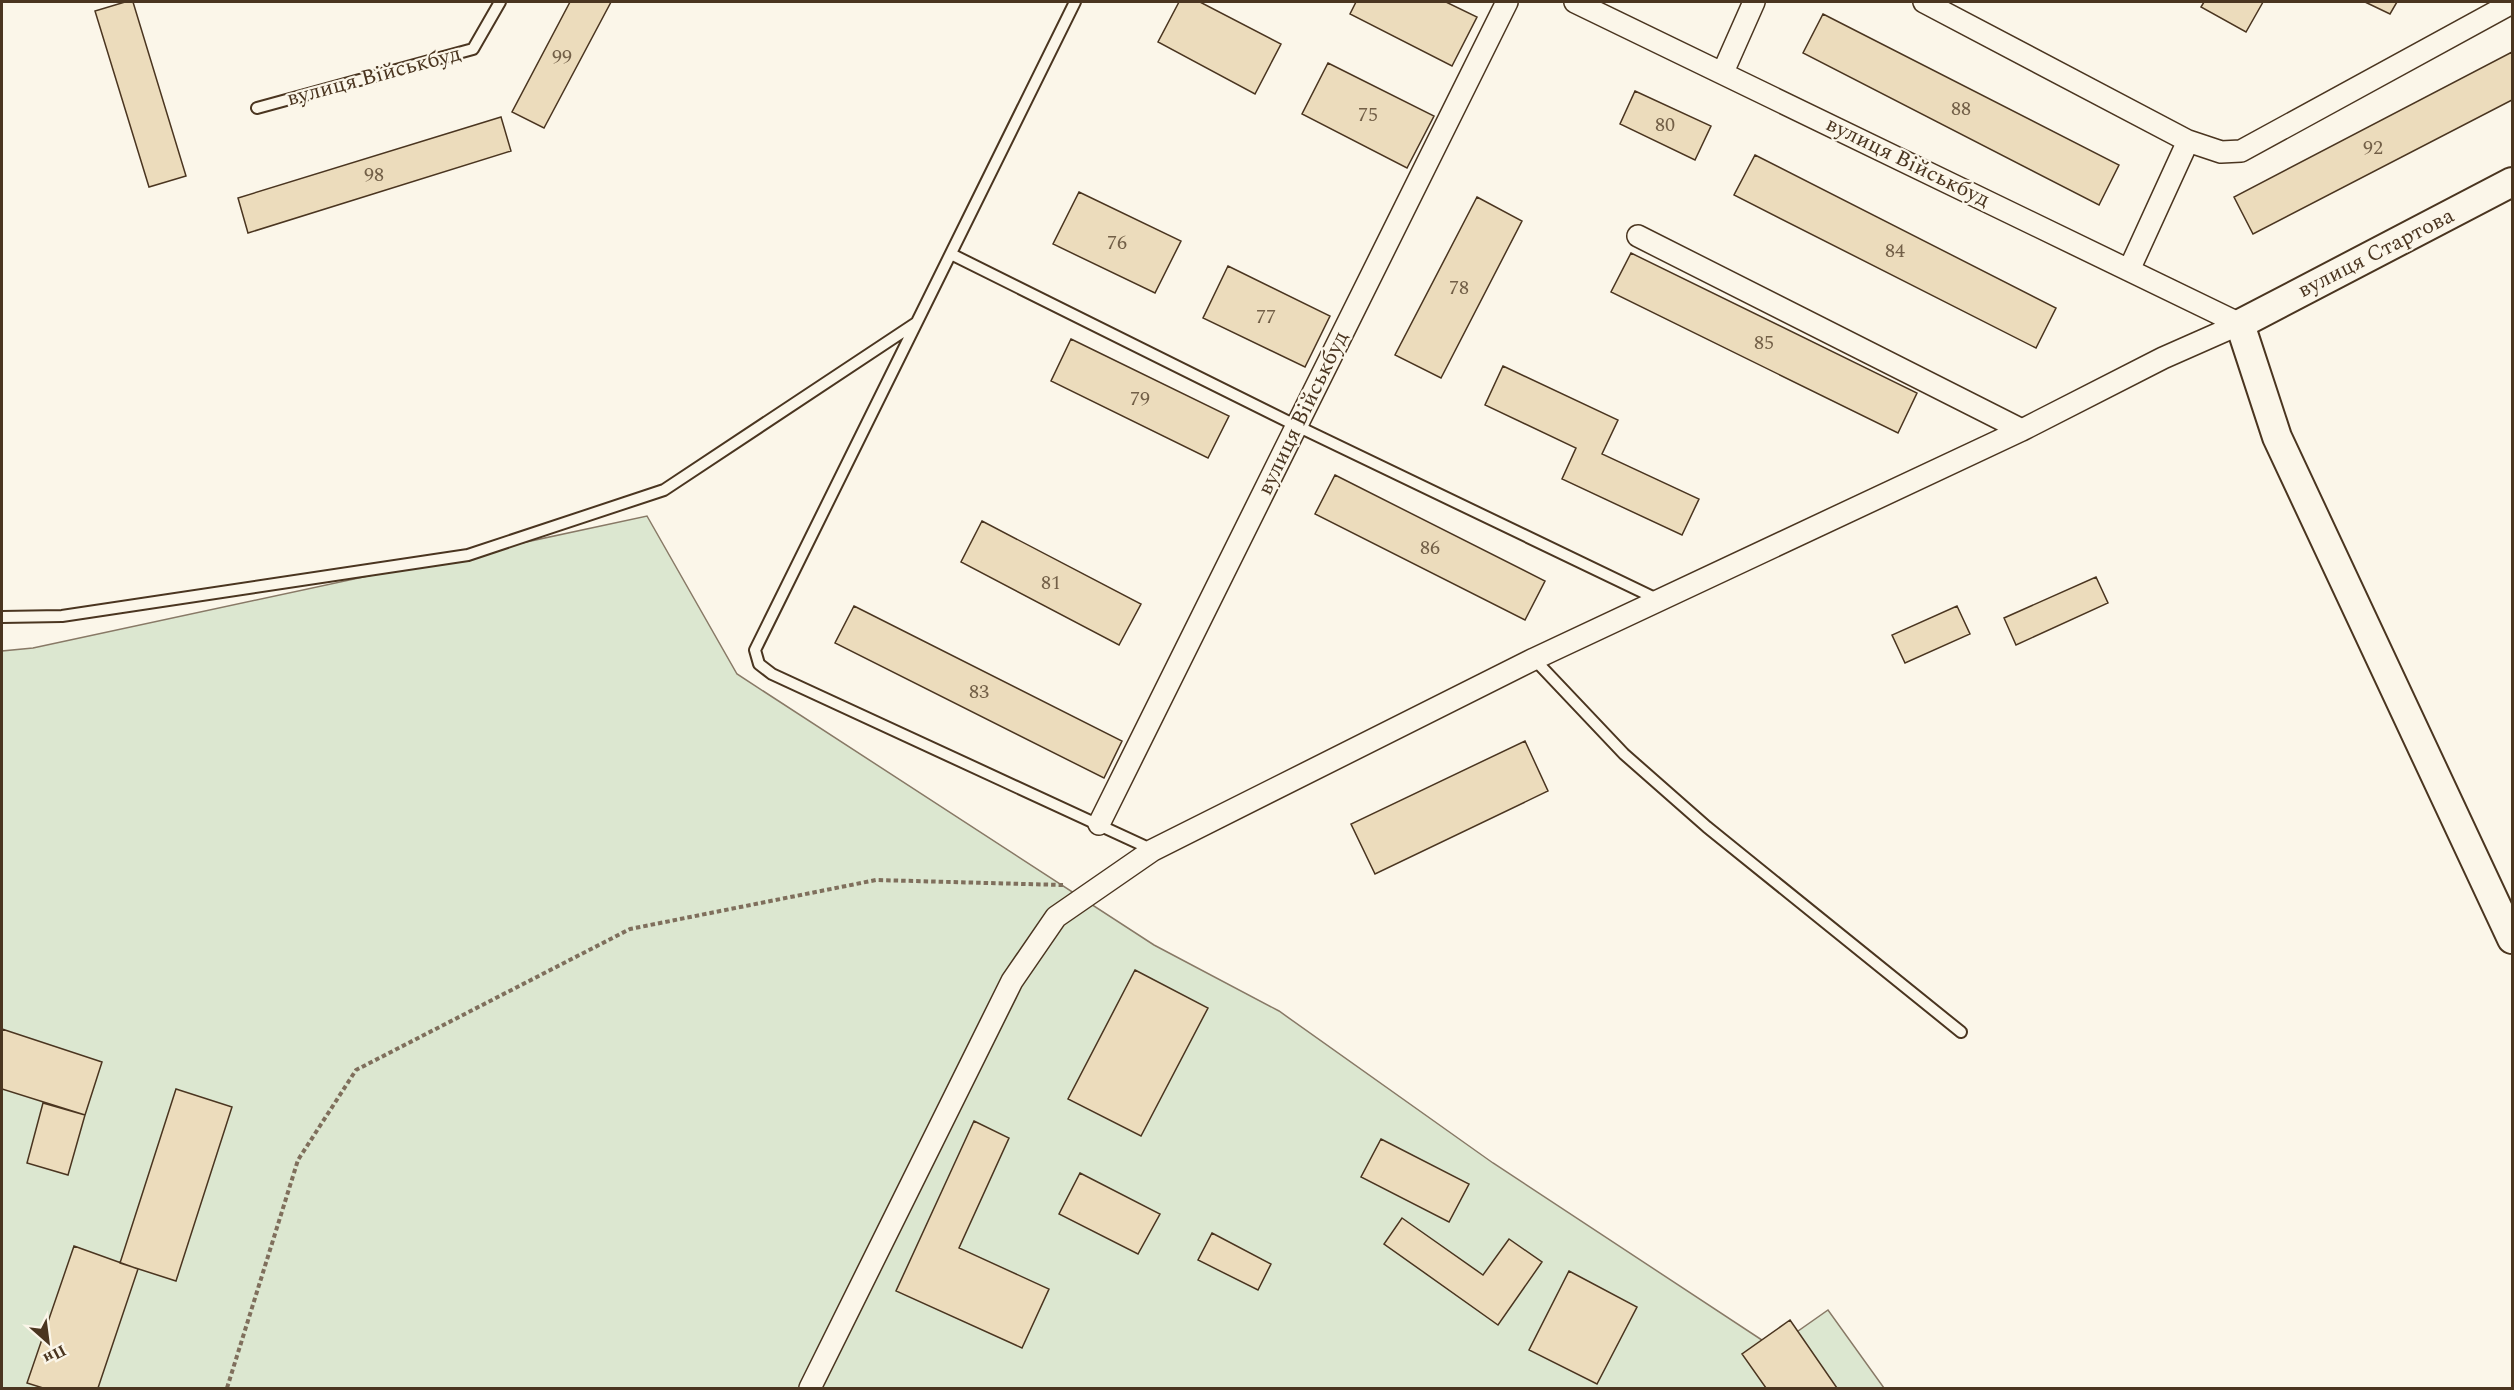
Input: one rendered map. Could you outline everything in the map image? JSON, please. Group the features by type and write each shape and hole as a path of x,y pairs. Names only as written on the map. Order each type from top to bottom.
{"main road":[{"name":"вулиця Стартова","path":"2240,324 2512,182"},
{"path":"2240,324 2277,437 2512,939"}],"street":[{"name":"вулиця Військбуд","path":"1099,824 1507,2"},
{"name":"вулиця Військбуд","path":"1575,2 2240,324"},
{"path":"1723,72 1754,2"},
{"path":"1924,2 2188,141 2221,152 2241,151 2512,3"},
{"path":"2129,270 2188,141"},
{"path":"1638,236 2022,430"},
{"path":"810,1389 1011,981 1056,917 1153,850 1534,659 2022,430 2163,358 2240,324"}],"lane":[{"name":"вулиця Військбуд","path":"257,108 473,49 500,2"},
{"path":"1071,3 951,254 755,650 759,664 772,674 1153,850"},
{"path":"951,254 1297,426 1659,600"},
{"path":"2,616 62,616 468,555 664,490 916,323"},
{"path":"1534,659 1624,754 1707,827 1961,1032"}],"path":[{"path":"227,1389 298,1160 356,1070 630,929 876,880 1099,887"}],"green space":[{"path":"647,516 737,674 1154,945 1279,1011 1493,1163 1774,1348 1828,1310 1884,1388 2,1388 2,651 33,648"}],"building":[{"path":"125,2 133,2 186,176 149,187 95,11"},
{"path":"570,2 611,2 544,128 512,112"},
{"path":"1179,2 1200,2 1281,44 1255,94 1158,42"},
{"path":"1356,2 1446,2 1477,17 1452,66 1350,14"},
{"path":"2204,2 2263,2 2246,32 2201,7"},
{"path":"2365,2 2397,2 2390,14"},
{"path":"1823,14 2119,165 2099,205 1803,53"},
{"path":"2512,52 2512,100 2253,234 2234,197"},
{"path":"1328,63 1434,116 1407,168 1302,114"},
{"path":"1635,91 1711,126 1695,160 1620,124"},
{"path":"501,117 511,151 248,233 238,198"},
{"path":"1755,155 2056,308 2036,348 1734,195"},
{"path":"1079,192 1181,241 1155,293 1053,244"},
{"path":"1477,197 1522,221 1441,378 1395,355"},
{"path":"1631,253 1917,393 1898,433 1611,292"},
{"path":"1228,266 1330,316 1305,367 1203,318"},
{"path":"1071,339 1229,416 1208,458 1051,381"},
{"path":"1503,366 1618,420 1602,454 1699,499 1682,535 1562,479 1576,448 1485,405"},
{"path":"1335,475 1545,581 1525,620 1315,514"},
{"path":"982,521 1141,604 1119,645 961,562"},
{"path":"2096,577 2108,603 2016,645 2004,618"},
{"path":"854,606 1122,741 1104,778 835,643"},
{"path":"1957,606 1970,634 1905,663 1892,635"},
{"path":"1525,741 1548,791 1375,874 1351,824"},
{"path":"1135,970 1208,1008 1141,1136 1068,1099"},
{"path":"2,1029 102,1062 85,1115 2,1089"},
{"path":"176,1089 232,1107 176,1281 120,1263"},
{"path":"43,1103 85,1115 68,1175 27,1163"},
{"path":"974,1121 1009,1138 959,1248 1049,1289 1022,1348 896,1291"},
{"path":"1381,1139 1469,1184 1449,1222 1361,1177"},
{"path":"1080,1173 1160,1214 1138,1254 1059,1214"},
{"path":"1402,1218 1483,1275 1509,1239 1542,1262 1498,1325 1384,1244"},
{"path":"1212,1233 1271,1264 1258,1290 1198,1260"},
{"path":"74,1246 138,1269 98,1388 43,1388 27,1383"},
{"path":"1569,1271 1637,1307 1597,1384 1529,1350"},
{"path":"1790,1320 1837,1388 1766,1388 1742,1354"}]}
